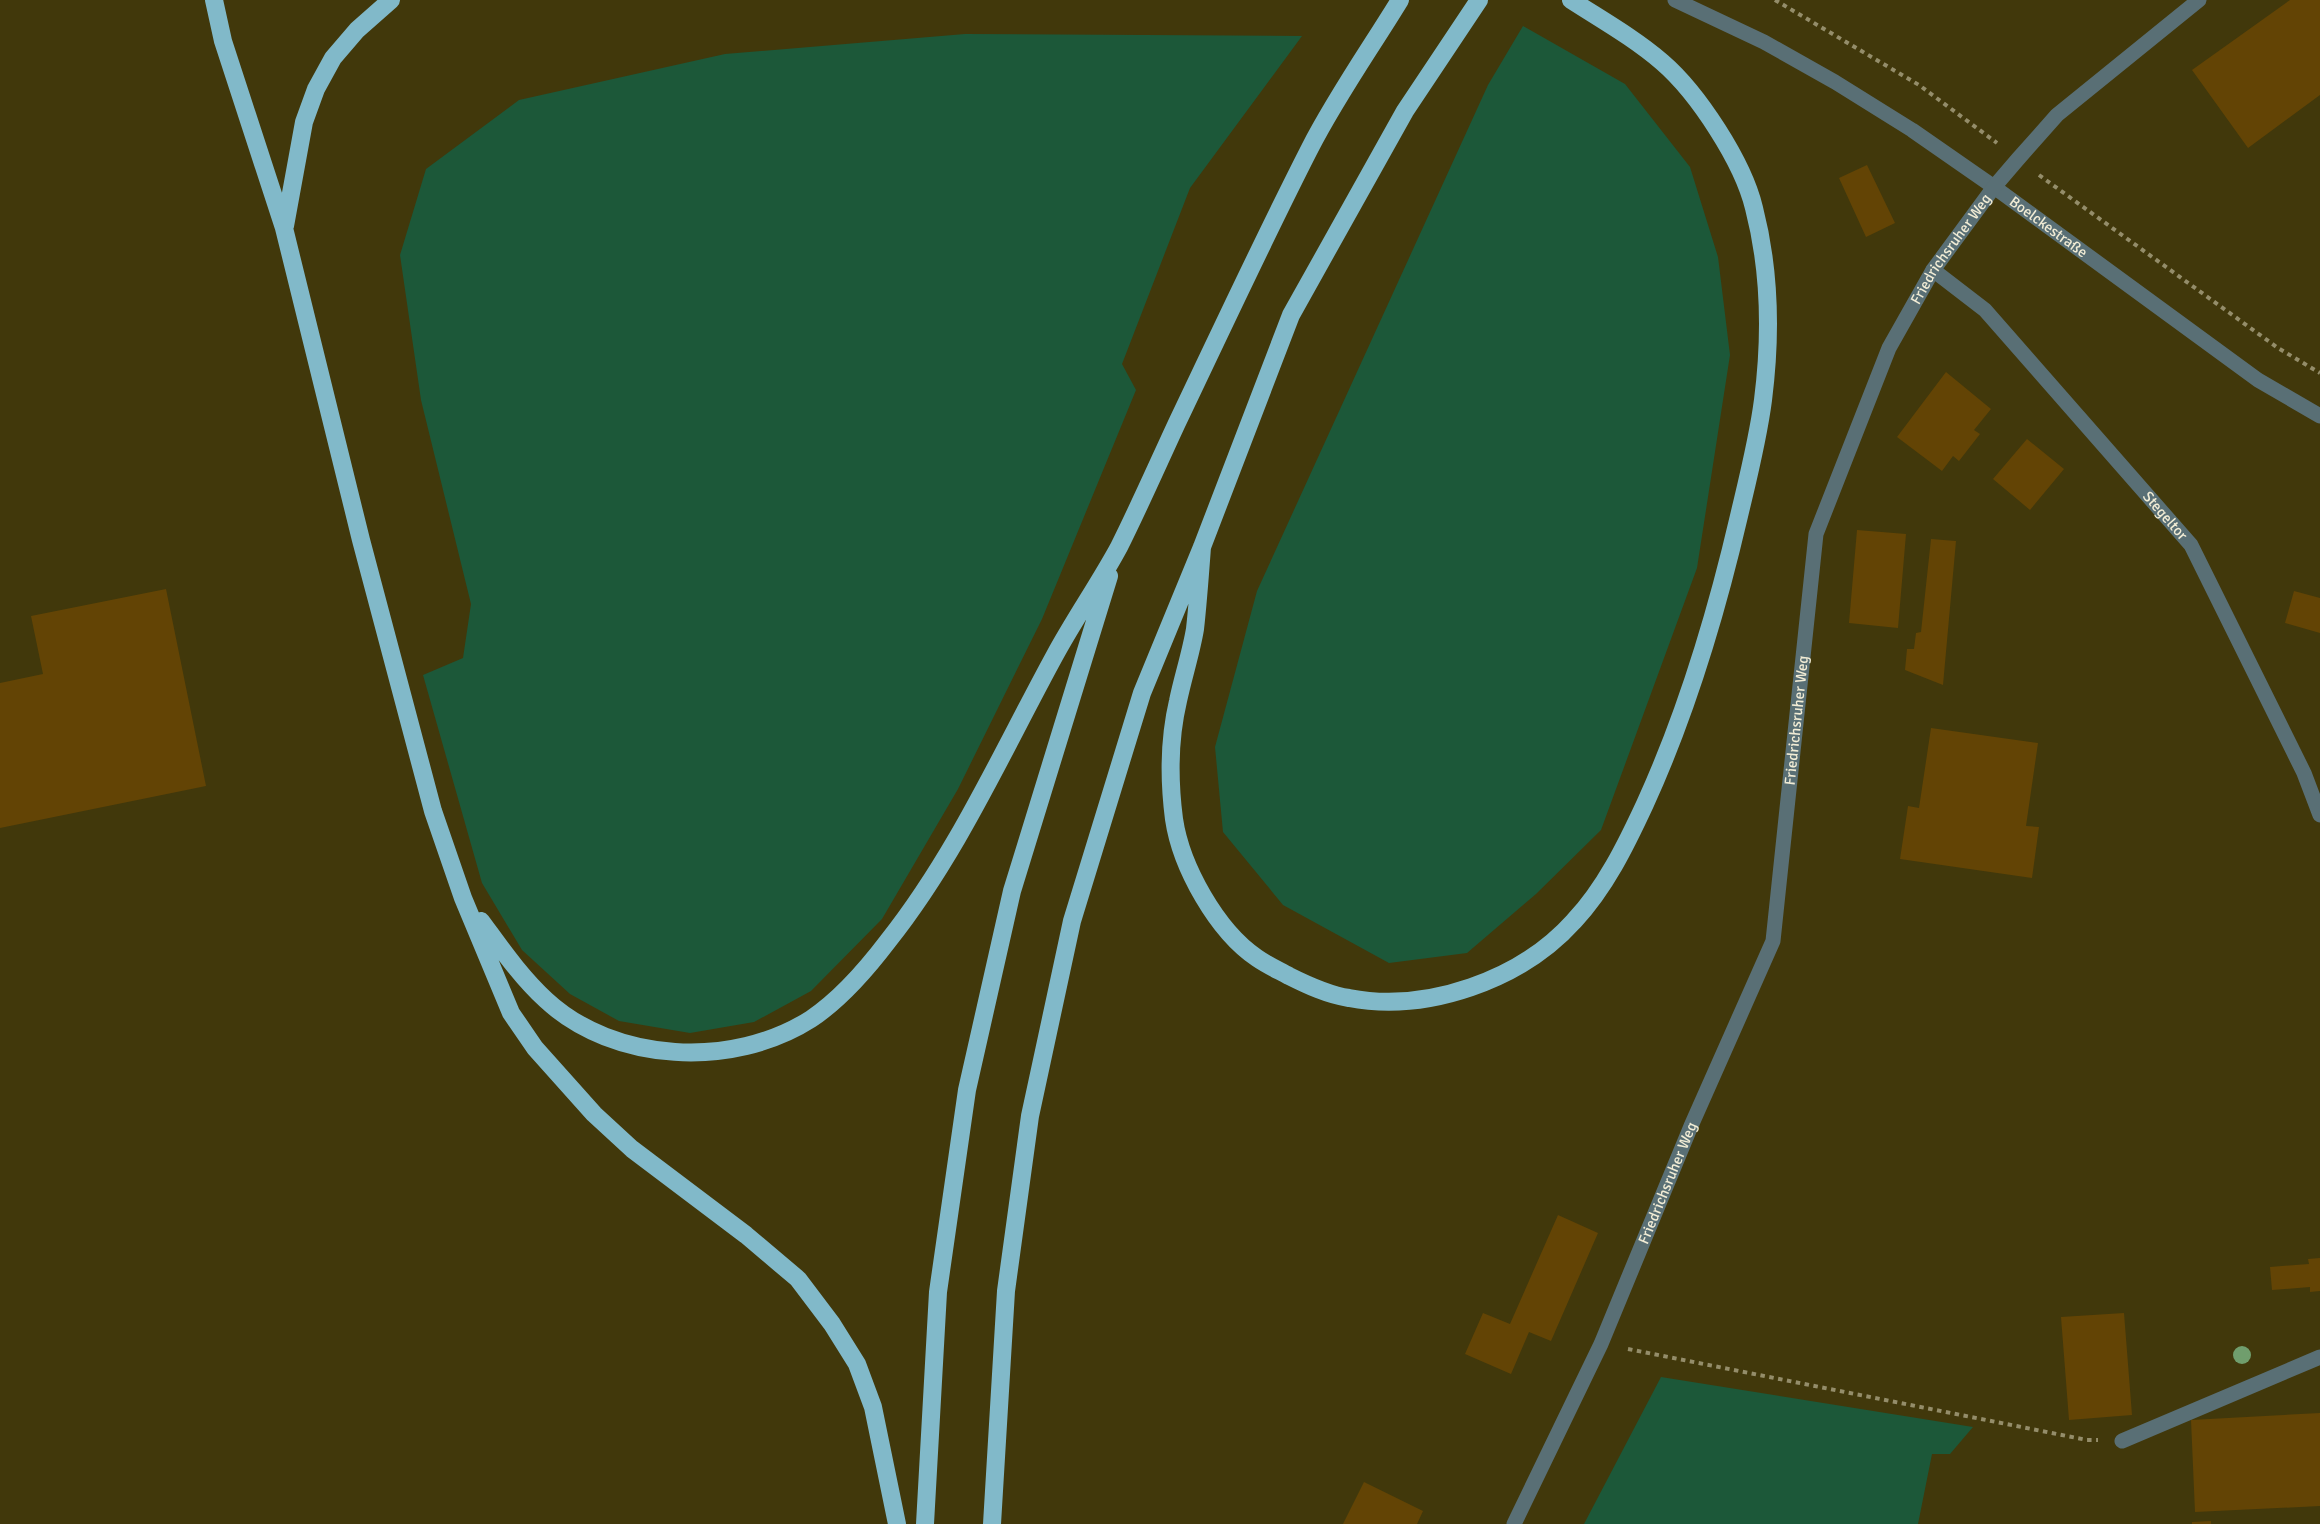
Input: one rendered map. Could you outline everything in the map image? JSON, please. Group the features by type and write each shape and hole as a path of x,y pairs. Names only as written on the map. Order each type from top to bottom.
{"highway":[{"path":"214,0 223,41 284,228 361,540 420,766 447,853 511,1013 535,1048 594,1114 632,1149 746,1235 798,1279 832,1324 857,1364 873,1407 897,1524"},
{"path":"284,228 304,122 316,89 333,58 357,30 391,0"},
{"path":"464,898 515,967 548,1002 582,1026 626,1044 661,1051 697,1052 733,1048 767,1040 810,1020 841,995 869,966 930,883 968,820 1056,653 1119,546 1247,274 1312,143 1400,0"},
{"path":"992,1524 1006,1291 1030,1116 1072,921 1142,693 1202,547 1291,315 1405,111 1479,0"},
{"path":"1202,547 1194,633 1176,706 1170,765 1175,824 1194,881 1225,930 1256,958 1305,984 1348,998 1398,1002 1457,993 1505,973 1542,950 1574,922 1604,882 1633,831 1664,762 1696,673 1726,571 1754,453 1763,401 1768,303 1754,205 1730,151 1698,102 1665,64 1571,0"},
{"path":"925,1524 938,1292 967,1090 1012,891 1119,546"}],"street":[{"name":"Boelckestraße","path":"1675,0 1764,42 1835,82 1912,130 1994,187 2258,380 2320,416"},
{"name":"Friedrichsruher Weg","path":"1514,1524 1601,1344 1690,1126 1773,941 1816,534 1889,348 1933,270 1994,187 2018,159 2057,116 2199,0"},
{"name":"Stegeltor","path":"1933,270 1985,310 2191,545 2304,773 2320,815"},
{"path":"2122,1441 2320,1357"}],"path":[{"path":"1775,0 1919,86 1966,118 2018,159 2278,348 2320,373"},
{"path":"1601,1344 2087,1440 2122,1441"}],"green space":[{"path":"1523,26 1625,84 1690,167 1718,257 1730,355 1697,568 1601,830 1536,894 1467,953 1389,963 1283,905 1223,832 1215,747 1257,591 1488,85"},
{"path":"965,34 1302,36 1190,188 1122,364 1136,390 1042,619 958,789 882,919 811,991 754,1022 690,1033 619,1021 570,994 522,950 482,883 423,675 463,658 471,604 421,400 400,255 426,169 519,100 725,54"},
{"path":"1661,1377 1973,1427 1950,1454 1932,1454 1918,1524 1584,1524"}],"building":[{"path":"2290,0 2320,0 2320,95 2248,148 2192,70"},
{"path":"1867,165 1895,223 1866,237 1839,178"},
{"path":"1946,372 1991,409 1974,430 1980,434 1959,461 1953,456 1942,471 1897,437"},
{"path":"2027,439 2064,469 2030,510 1993,479"},
{"path":"1857,530 1906,534 1898,628 1849,623"},
{"path":"1931,539 1956,541 1943,685 1905,670 1907,649 1914,649 1916,633 1921,632"},
{"path":"166,589 206,786 0,828 0,683 43,674 31,616"},
{"path":"2294,591 2320,598 2320,633 2285,623"},
{"path":"1931,728 2038,743 2026,826 2039,827 2032,878 1900,859 1908,806 1919,808"},
{"path":"1558,1215 1598,1233 1551,1341 1529,1332 1511,1374 1465,1354 1483,1313 1510,1324"},
{"path":"2320,1258 2320,1291 2310,1292 2310,1287 2272,1290 2270,1267 2309,1264 2308,1259"},
{"path":"2124,1313 2132,1415 2069,1420 2061,1317"},
{"path":"2320,1413 2320,1506 2195,1512 2191,1420"},
{"path":"1364,1482 1423,1511 1417,1524 1343,1524"},
{"path":"2211,1521 2211,1524 2192,1524 2192,1522"}]}
